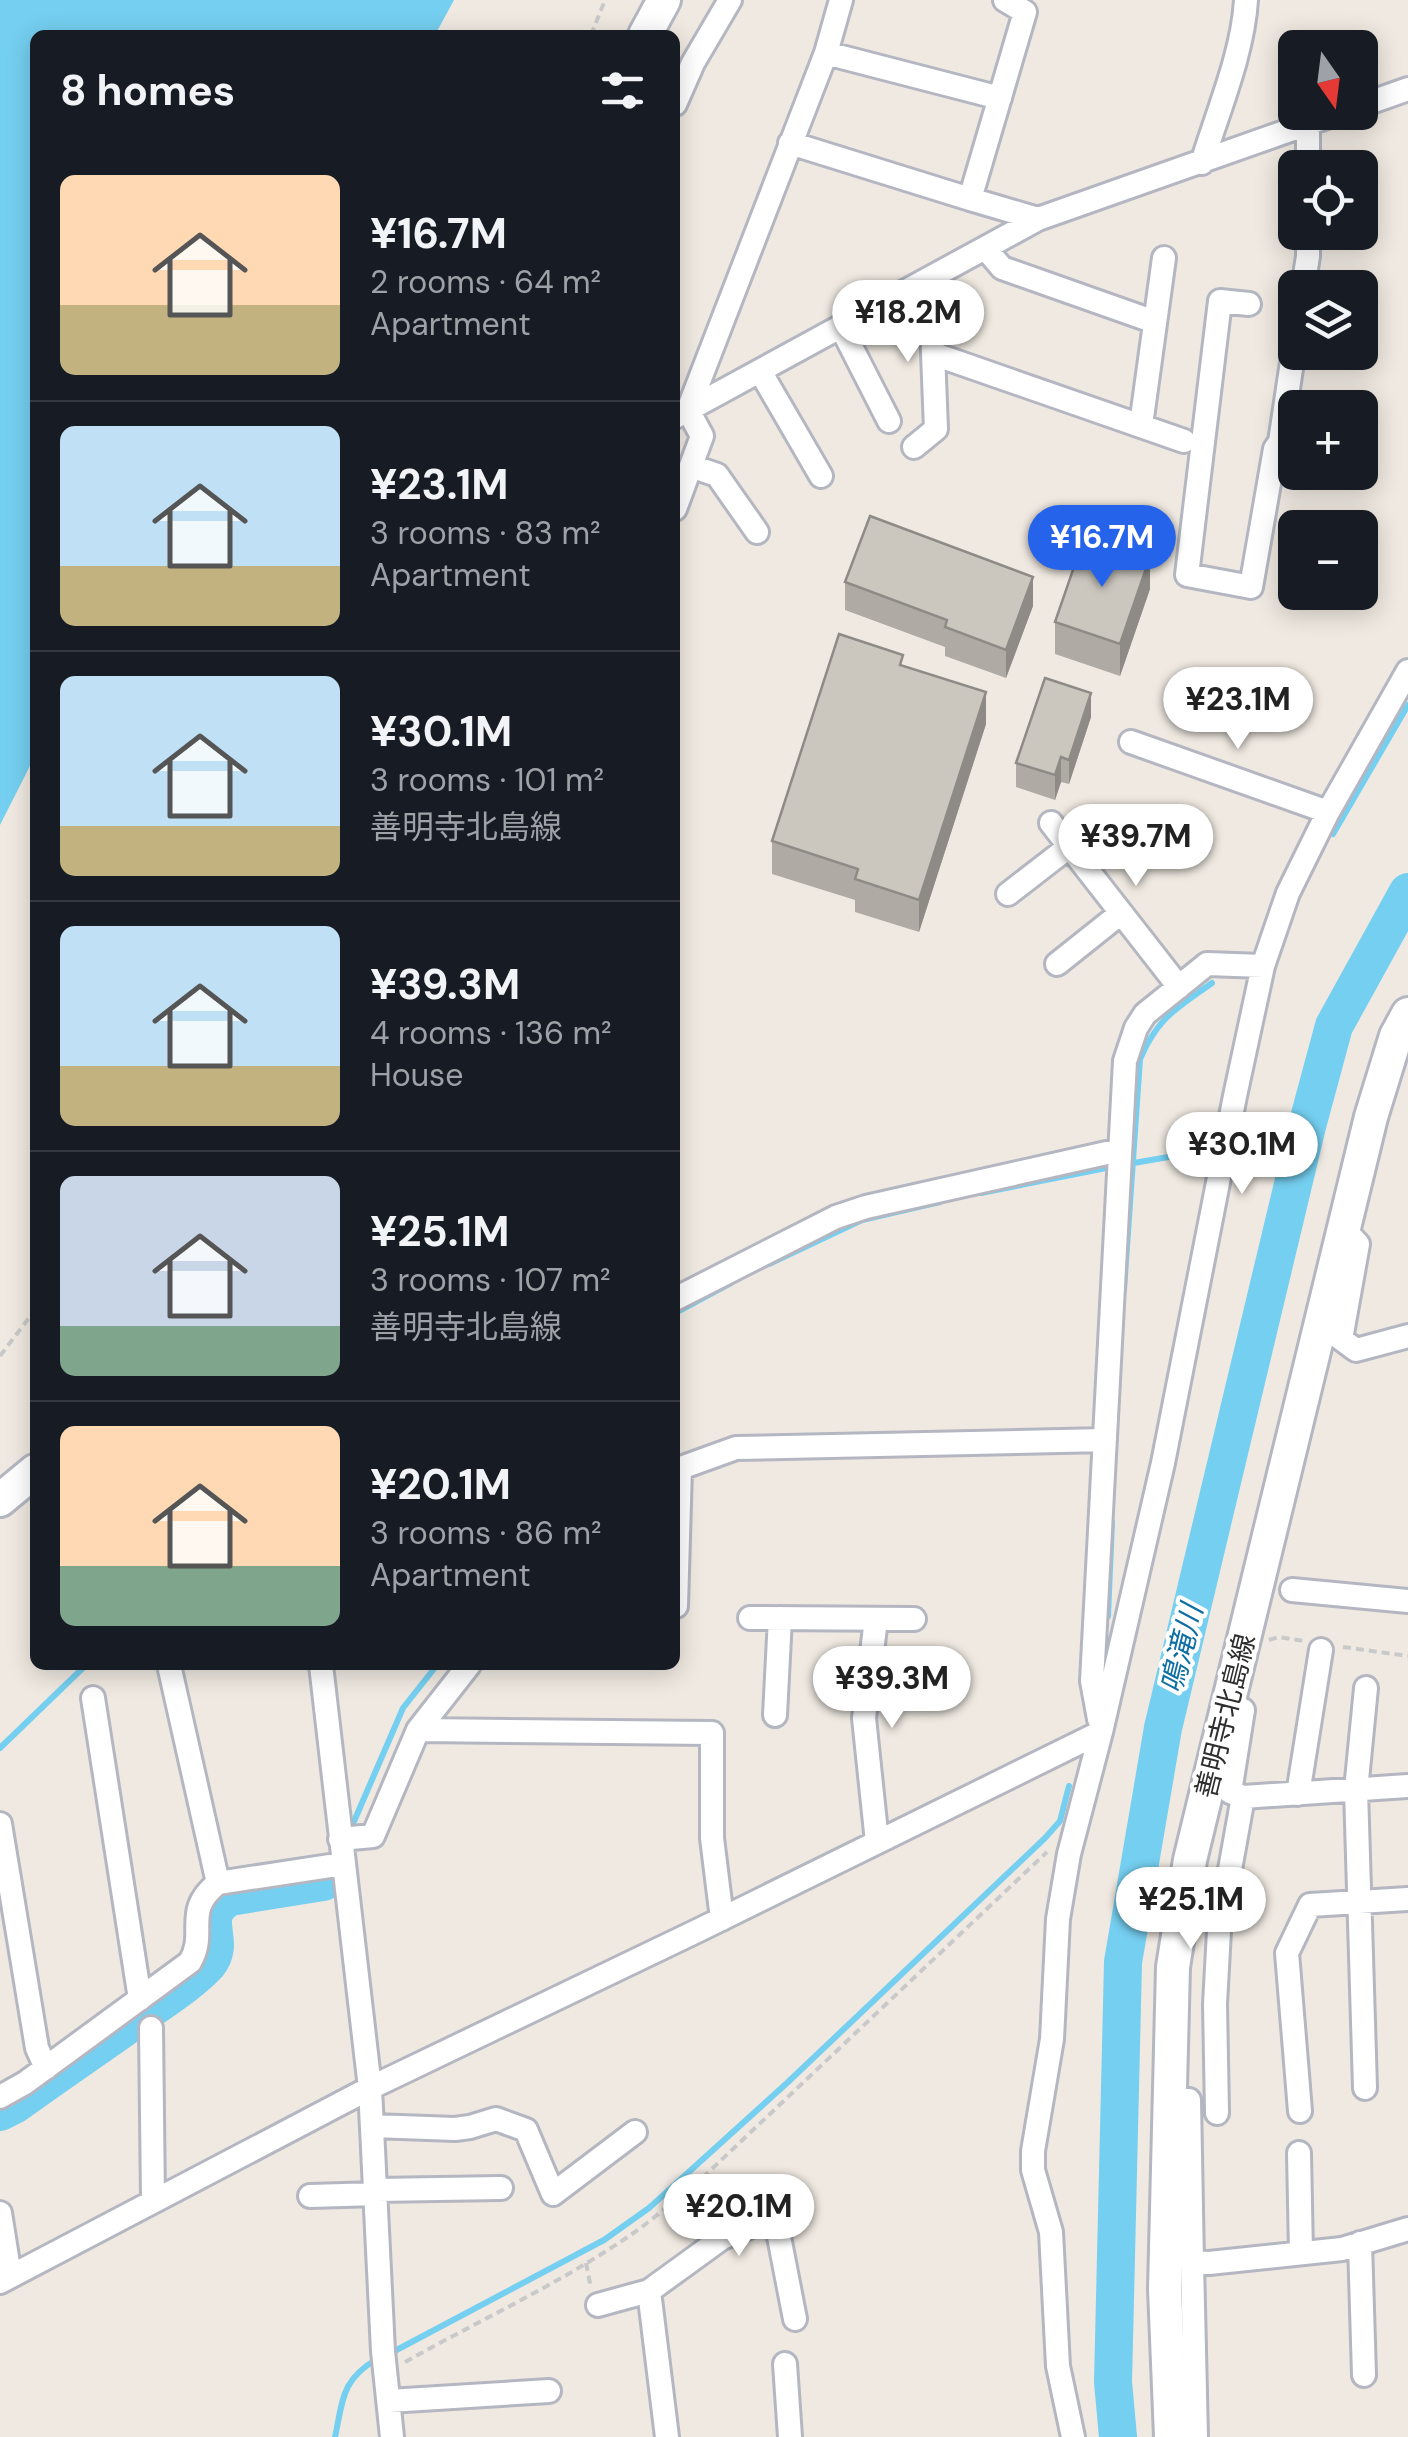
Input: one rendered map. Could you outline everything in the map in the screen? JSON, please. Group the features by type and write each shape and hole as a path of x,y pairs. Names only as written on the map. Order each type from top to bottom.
{"main road":[{"path":"649,30 664,0"},
{"name":"善明寺北島線","path":"1171,2437 1165,2289 1173,1967 1190,1860 1342,1228 1371,1117 1396,1036 1408,1014"},
{"path":"0,1500 30,1475"}],"street":[{"path":"680,92 692,63 730,0"},
{"path":"682,414 826,53 841,0"},
{"path":"970,199 1025,12 1006,0"},
{"path":"1202,163 1238,47 1246,0"},
{"path":"826,53 1000,98"},
{"path":"1378,100 1408,89"},
{"path":"682,414 1038,219 1292,130"},
{"path":"790,143 1038,219"},
{"path":"985,248 1002,268 1155,322"},
{"path":"1141,425 1164,258"},
{"path":"908,291 932,328 934,354 936,429 914,447"},
{"path":"1249,304 1220,301 1187,574 1251,588 1291,370"},
{"path":"841,327 889,421"},
{"path":"934,354 1184,442"},
{"path":"760,371 821,476"},
{"path":"680,495 702,436 682,414"},
{"path":"690,466 717,475 757,532"},
{"path":"1072,2437 1058,2366 1052,2232 1033,2170 1032,2151 1052,2039 1058,1919 1075,1831 1163,1463 1263,966 1288,894 1328,812 1408,670"},
{"path":"1132,742 1328,812"},
{"path":"1051,823 1179,987"},
{"path":"1008,894 1070,846"},
{"path":"1056,964 1121,912"},
{"path":"1101,1732 1092,1681 1125,1061 1145,1014 1207,964 1263,966"},
{"path":"680,1296 836,1217 866,1207 1120,1160"},
{"path":"1342,1228 1358,1244 1341,1339 1356,1350 1408,1336"},
{"path":"680,1469 736,1448 1105,1440"},
{"path":"1292,1590 1408,1600"},
{"path":"750,1618 914,1620"},
{"path":"775,1715 780,1618"},
{"path":"876,1619 864,1718 877,1842"},
{"path":"1298,1794 1320,1650"},
{"path":"170,1670 218,1884"},
{"path":"322,1670 374,2126 384,2363 392,2437"},
{"path":"340,1839 373,1836 418,1730 464,1670"},
{"path":"1365,2088 1356,1790 1366,1688"},
{"path":"93,1698 140,1998"},
{"path":"1227,1706 1243,1710 1230,1792 1243,1797 1408,1786"},
{"path":"418,1730 712,1734 712,1838 722,1919"},
{"path":"0,2214 5,2279 370,2088 1101,1732"},
{"path":"1217,2113 1215,2004 1219,1931 1243,1797"},
{"path":"0,1824 12,1965 46,2068"},
{"path":"0,2097 25,2083 190,1962 196,1947 201,1901 218,1884 342,1864"},
{"path":"1300,2111 1287,1953 1310,1904 1408,1899"},
{"path":"151,2028 154,2200"},
{"path":"1170,2100 1189,2100 1196,2437"},
{"path":"374,2126 455,2129 496,2120 526,2130 553,2194 635,2132"},
{"path":"1299,2154 1301,2253"},
{"path":"310,2196 501,2188"},
{"path":"598,2305 649,2290 722,2238 776,2216 795,2319"},
{"path":"1192,2262 1342,2249 1408,2229"},
{"path":"1360,2243 1364,2374"},
{"path":"649,2290 667,2437"},
{"path":"785,2364 790,2437"},
{"path":"389,2401 550,2392"}],"path":[{"path":"593,30 604,0"},
{"path":"0,1356 30,1317"},
{"path":"384,2363 586,2263 666,2208 1062,1838 1075,1831"}],"water":[{"path":"0,0 454,0 438,30 30,30 30,766 0,825"}],"building":[{"path":"870,516 1033,577 1006,650 945,627 947,620 845,582"},
{"path":"1085,535 1150,557 1120,644 1055,622"},
{"path":"839,634 903,655 900,665 986,692 919,900 855,879 858,869 772,841"},
{"path":"1045,678 1091,693 1069,760 1061,757 1055,775 1016,763"}],"waterway":[{"path":"1333,834 1408,705"},
{"name":"鳴滝川","path":"1118,2437 1113,2382 1123,1962 1163,1728 1334,1026 1408,892"},
{"path":"1124,1290 1140,1059 1161,1023 1212,983"},
{"path":"1128,1164 1180,1155 1194,1148"},
{"path":"981,1193 1116,1166"},
{"path":"769,1264 862,1220 940,1202"},
{"path":"680,1310 731,1283"},
{"path":"1108,1616 1112,1522"},
{"path":"0,1748 81,1670"},
{"path":"352,1826 403,1708 433,1670"},
{"path":"389,2354 604,2240 649,2208 1045,1838 1060,1821 1069,1786"},
{"path":"0,2112 201,1971 213,1955 215,1913 230,1897 330,1879"},
{"path":"335,2437 350,2383 377,2359"}]}
